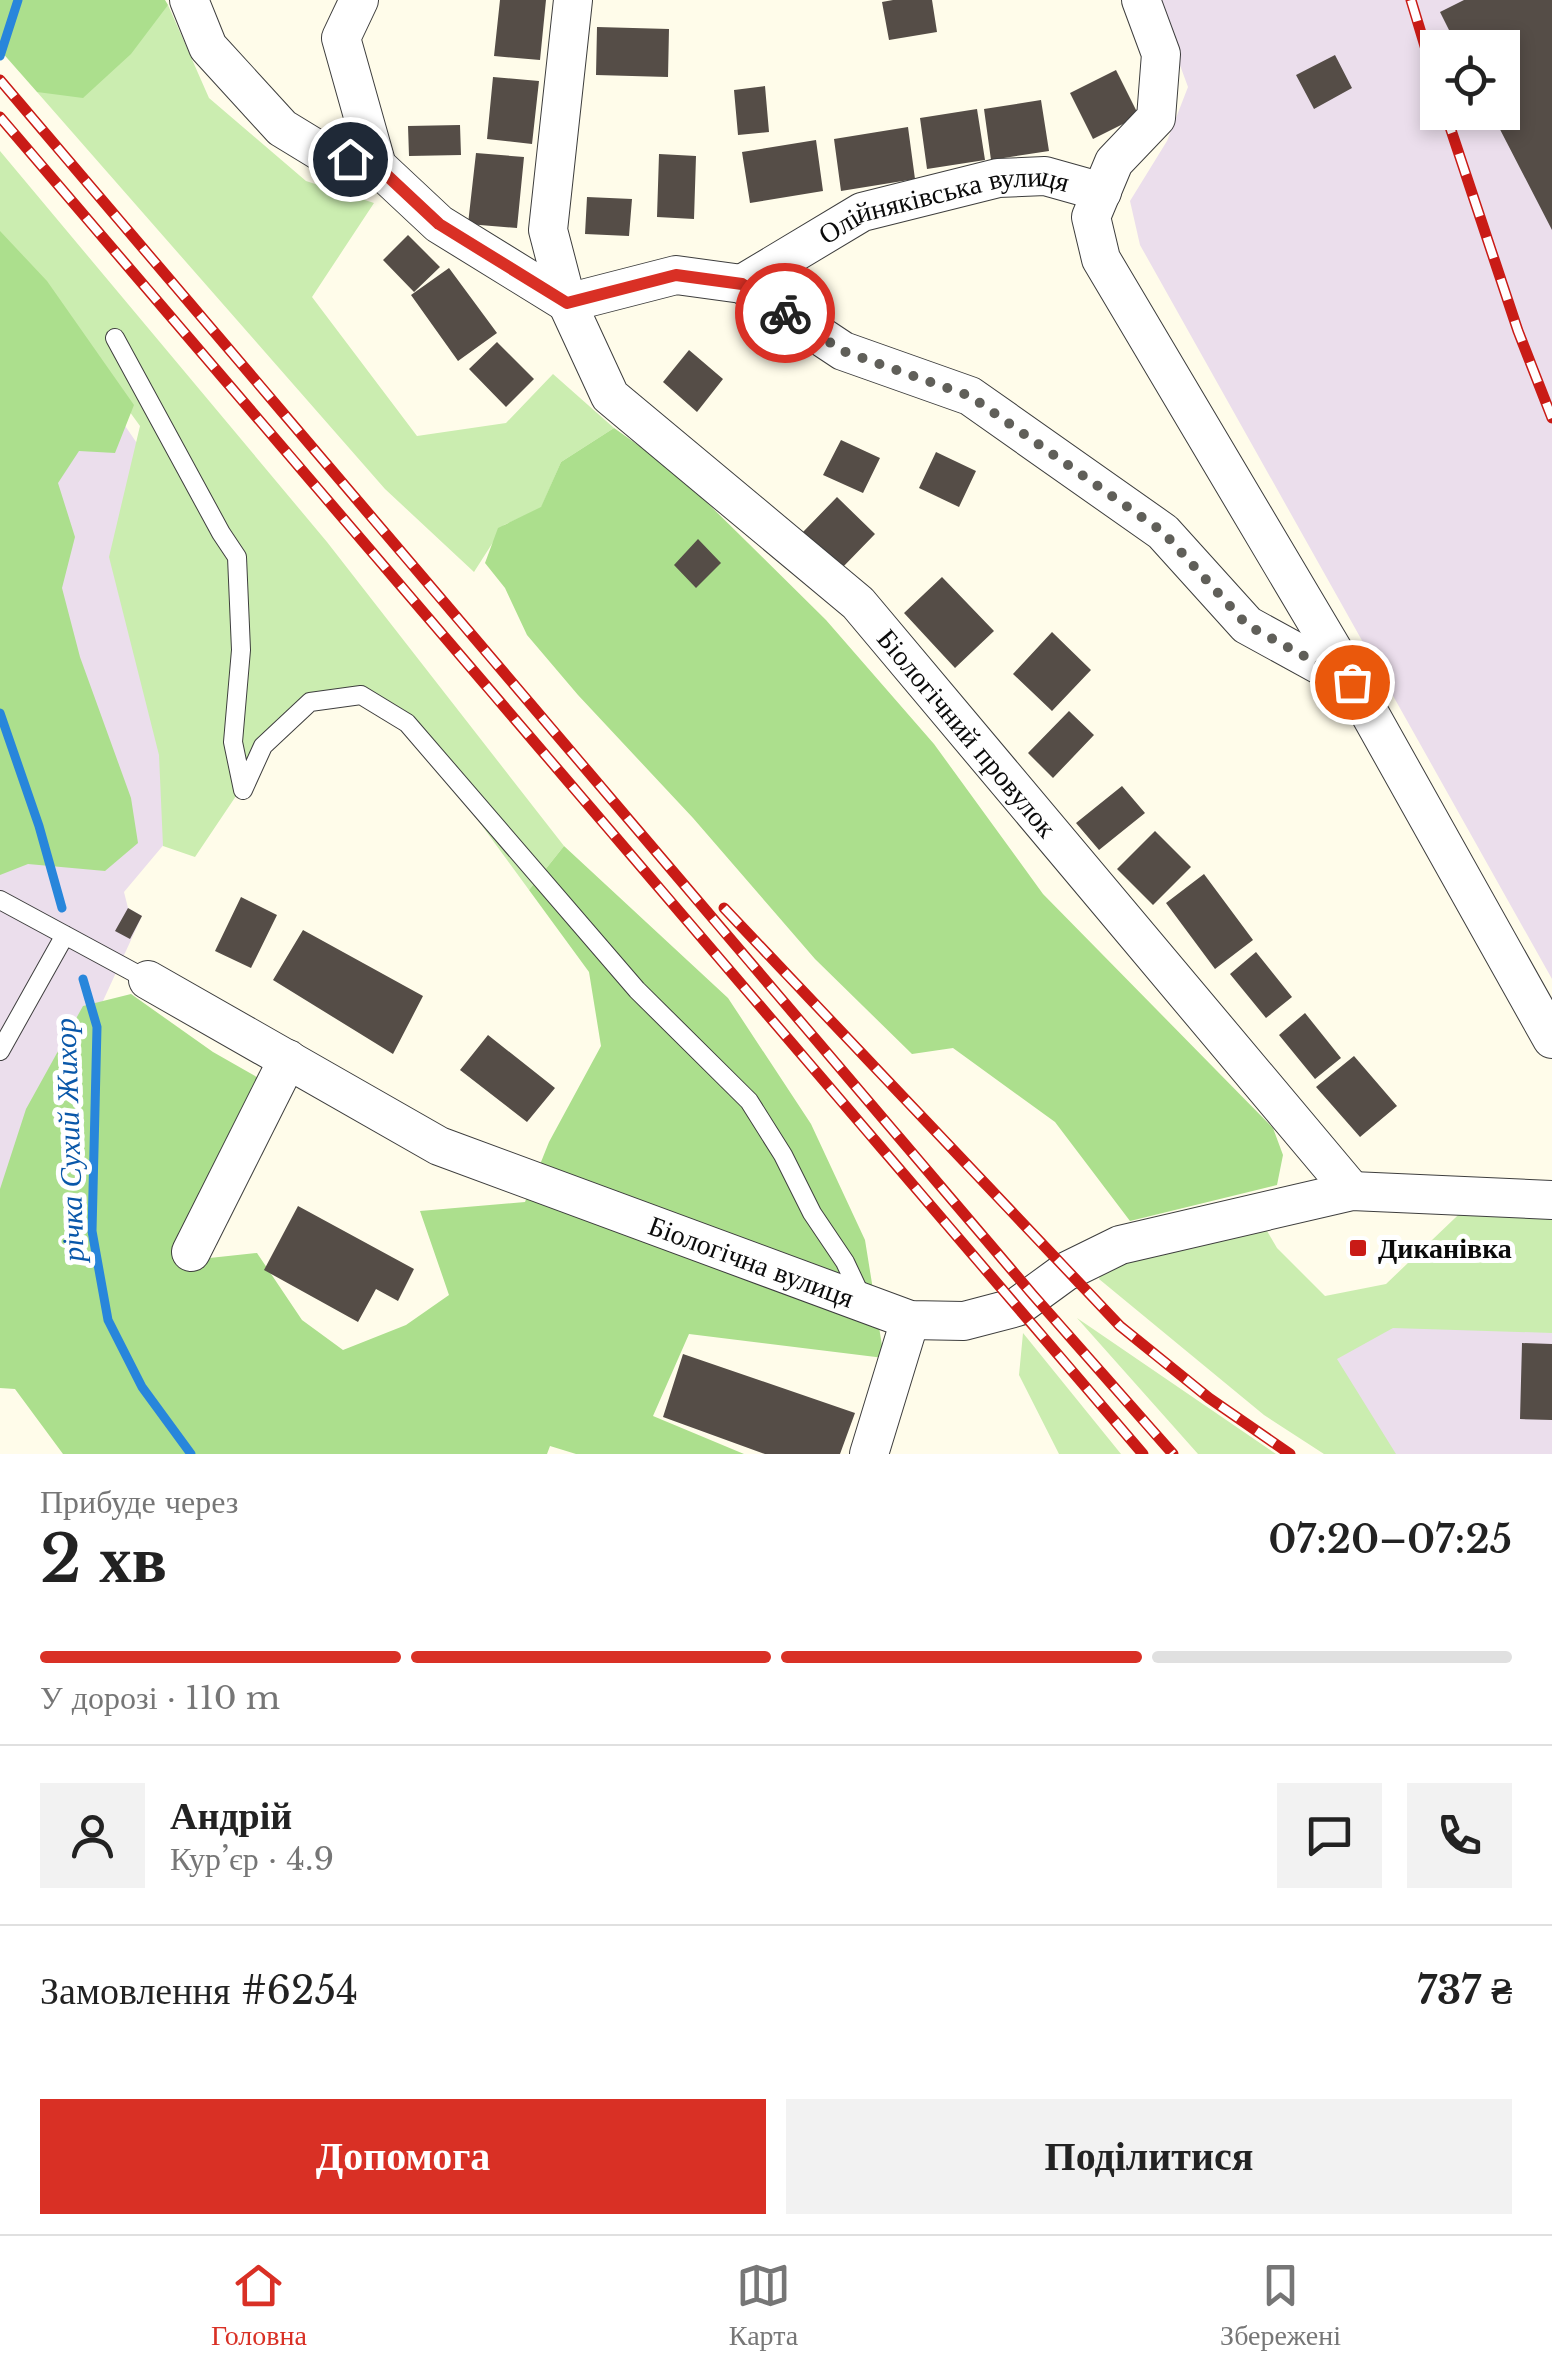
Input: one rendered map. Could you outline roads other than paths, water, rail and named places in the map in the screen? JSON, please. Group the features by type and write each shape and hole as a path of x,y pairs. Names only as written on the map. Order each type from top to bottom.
{"street":[{"path":"189,0 208,47 282,128 323,153 377,166 439,224 567,303 676,275 742,284 843,351 970,396 1163,532 1247,625 1352,682"},
{"path":"359,0 340,38 377,166"},
{"name":"Біологічний провулок","path":"572,0 548,230 567,303 610,396 858,604 1352,1191"},
{"path":"1141,0 1161,54 1156,118 1114,162 1091,217 1101,259 1352,682 1552,1038"},
{"name":"Олійняківська вулиця","path":"742,284 862,212 998,178 1045,176 1102,192"},
{"name":"Біологічна вулиця","path":"148,980 438,1146 910,1320 964,1321 1017,1307 1066,1272 1120,1245 1352,1191 1552,1200"},
{"path":"190,1252 288,1059"},
{"path":"868,1454 910,1320"}],"lane":[{"path":"116,338 220,533 237,557 240,650 234,742 243,790 263,746 310,702 362,694 407,723 637,990 748,1101 784,1154 812,1213 844,1262 863,1301"},
{"name":"Біологічна вулиця","path":"0,900 148,980"},
{"path":"0,1051 65,935"}],"waterway":[{"name":"річка Сухий Жихор","path":"0,56 18,0"},
{"name":"річка Сухий Жихор","path":"0,713 62,908"},
{"name":"річка Сухий Жихор","path":"83,979 97,1027 92,1231 108,1320 142,1387 191,1454"}],"railway":[{"path":"1411,0 1420,30"},
{"path":"0,80 1033,1295 1173,1454"},
{"path":"0,117 1143,1454"},
{"path":"1451,130 1518,331 1552,418"},
{"path":"724,908 1120,1326 1209,1398 1290,1454"}],"place":[{"name":"Диканівка","path":"1358,1248"}]}
